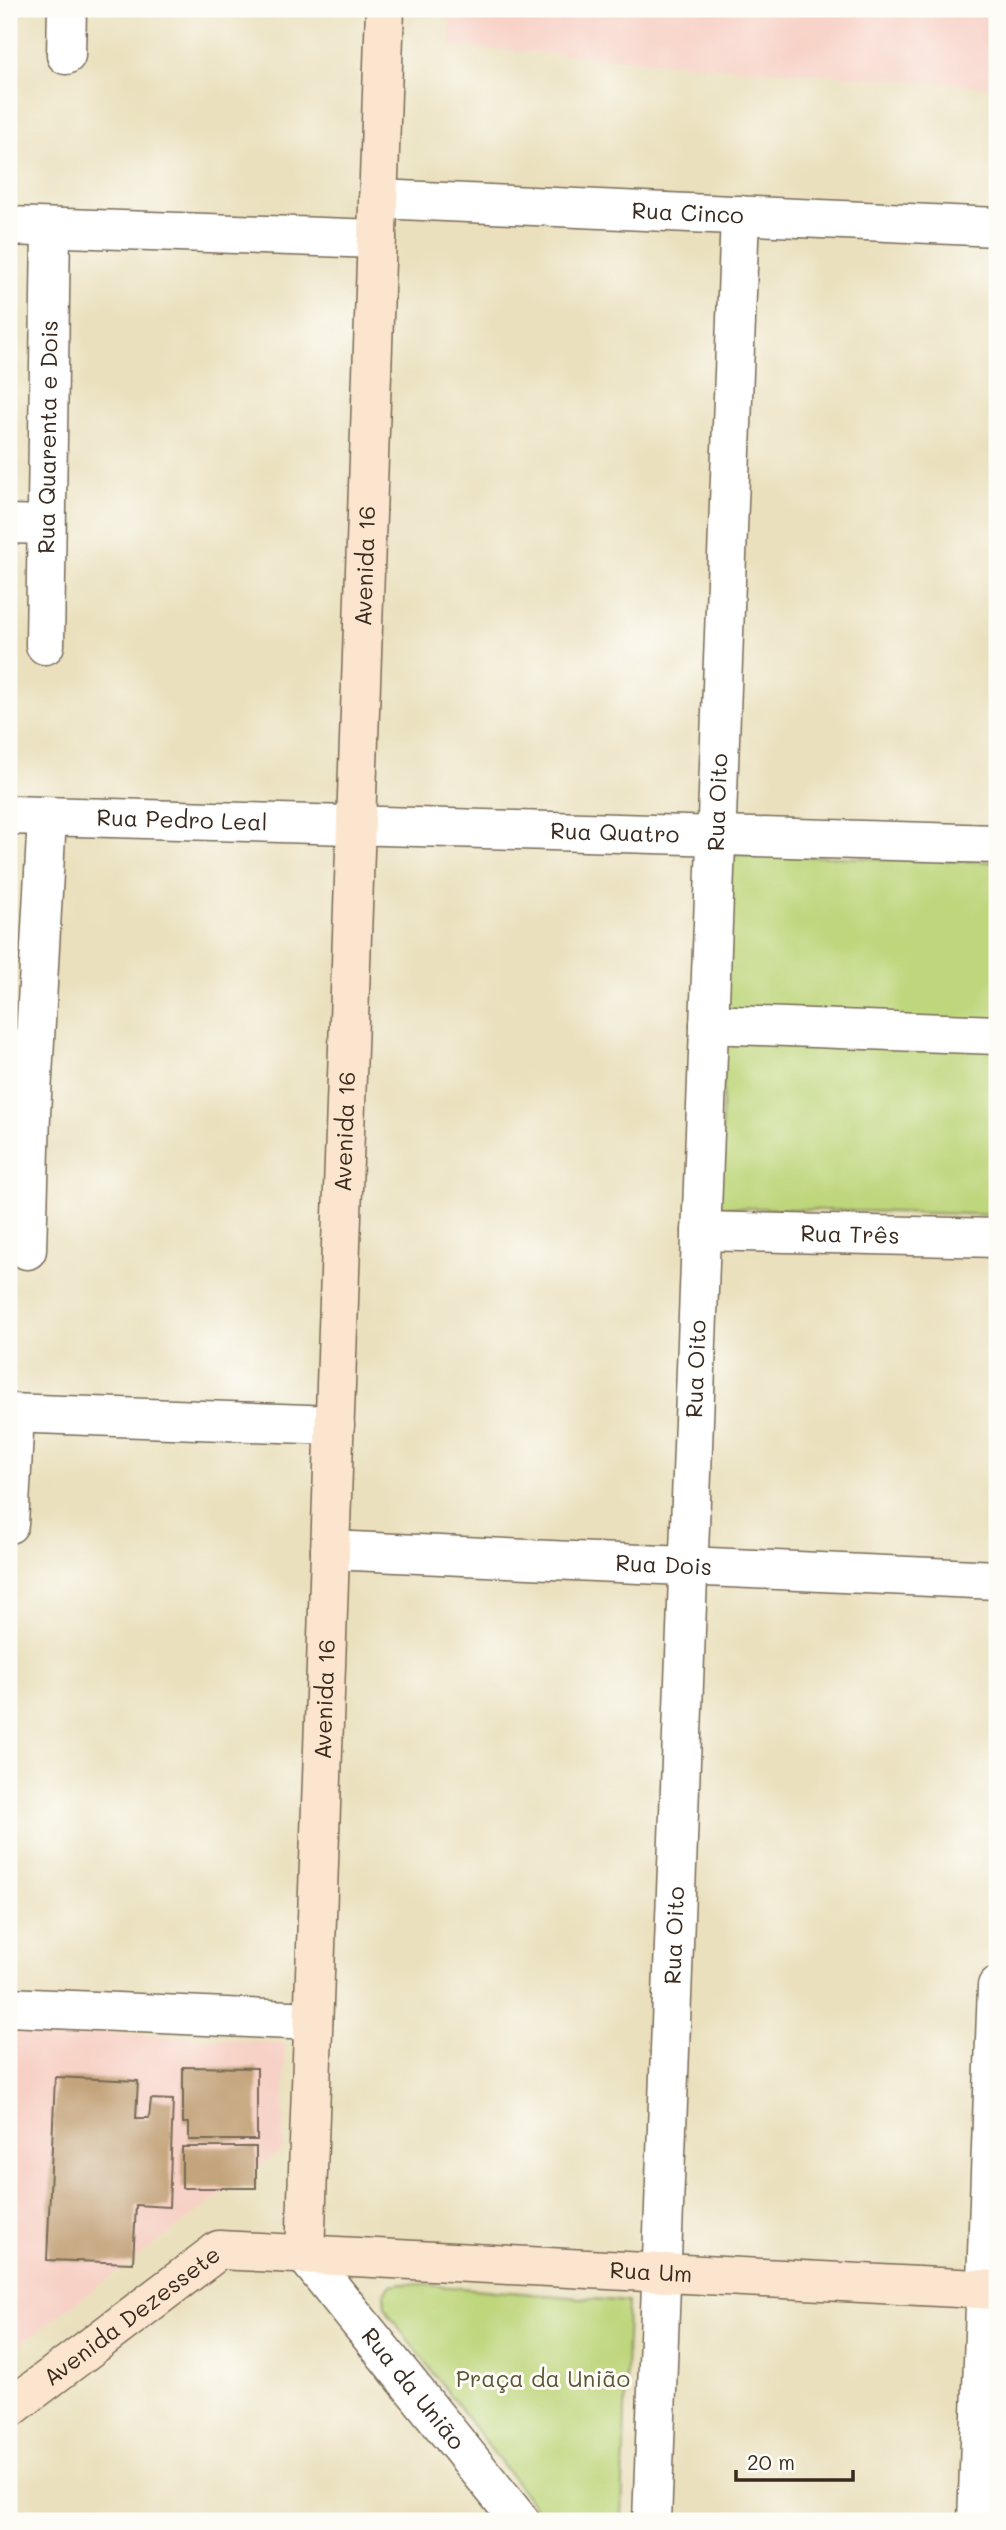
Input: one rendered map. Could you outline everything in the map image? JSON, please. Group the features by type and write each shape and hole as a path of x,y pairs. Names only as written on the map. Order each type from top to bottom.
{"street":[{"path":"66,55 67,9"},
{"name":"Avenida 16","path":"305,2255 385,9"},
{"name":"Rua Cinco","path":"378,199 997,227"},
{"name":"Rua Oito","path":"652,2521 740,215"},
{"path":"9,226 377,239"},
{"name":"Rua Quarenta e Dois","path":"45,645 27,524 51,228"},
{"name":"Rua Pedro Leal","path":"9,815 356,827"},
{"path":"27,1250 20,1114 47,817"},
{"name":"Rua Quatro","path":"356,827 997,844"},
{"path":"709,1024 997,1035"},
{"name":"Rua Três","path":"701,1231 997,1238"},
{"path":"9,1524 12,1413 335,1425"},
{"name":"Rua Dois","path":"330,1550 997,1580"},
{"path":"977,2521 991,2290 997,1986"},
{"path":"9,2007 313,2021"},
{"name":"Avenida Dezessete","path":"9,2409 219,2250 305,2255"},
{"name":"Rua Um","path":"305,2255 991,2290"},
{"name":"Rua da União","path":"305,2255 520,2521"}],"shaded area":[{"path":"450,9 997,9 997,87 450,46"},
{"path":"9,2027 285,2043 283,2149 9,2352"}],"green space":[{"path":"731,854 997,862 997,1215 719,1207"},
{"name":"Praça da União","path":"403,2283 628,2302 622,2521 545,2521 391,2317 385,2306 384,2294 391,2285"}],"building":[{"path":"183,2067 257,2068 257,2140 189,2140 189,2123 183,2123"},
{"path":"55,2077 138,2081 136,2118 149,2118 151,2099 173,2100 169,2207 136,2205 133,2263 47,2260"},
{"path":"182,2147 256,2147 256,2188 182,2188"}]}
